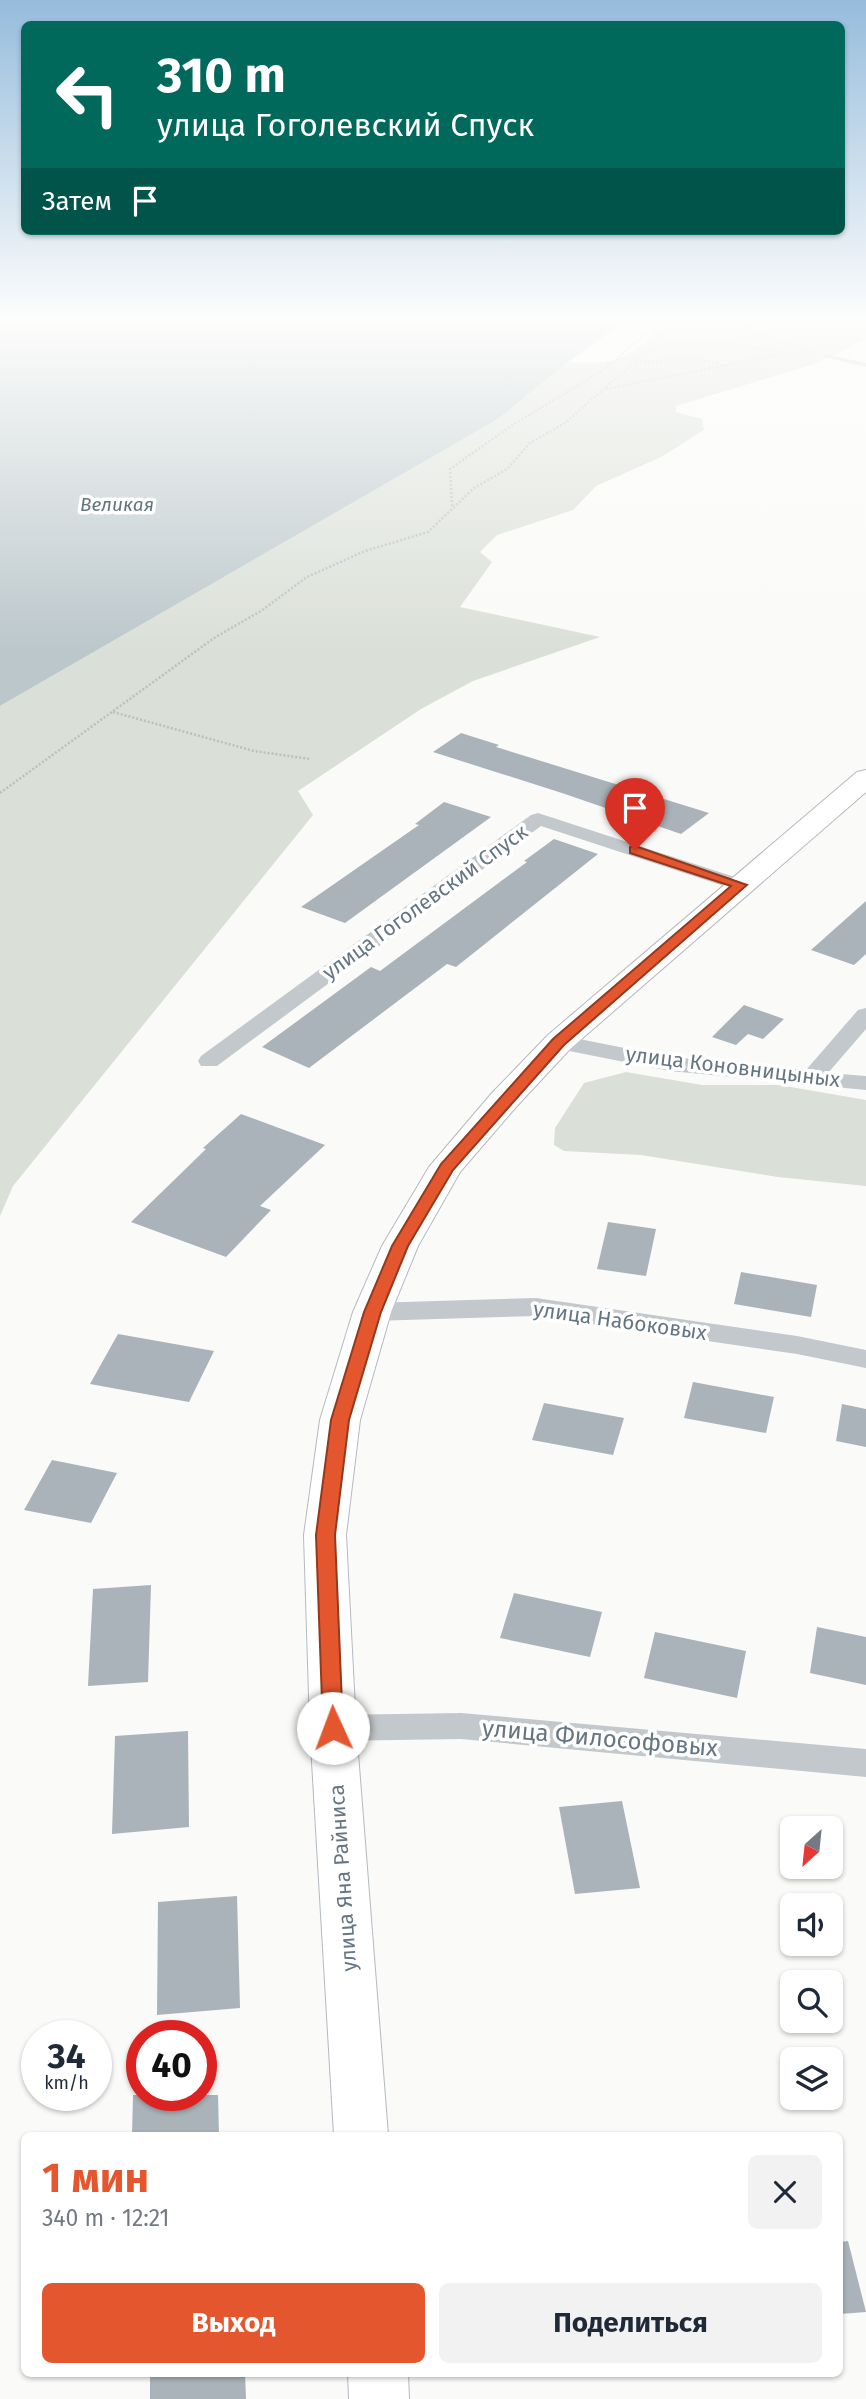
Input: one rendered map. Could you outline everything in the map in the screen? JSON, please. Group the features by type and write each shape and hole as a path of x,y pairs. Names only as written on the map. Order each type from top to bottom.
{"street":[{"name":"улица Яна Райниса","path":"361,2132 333,1728 325,1535 340,1420 372,1312 400,1246 446,1167 559,1042 866,778"},
{"name":"улица Гоголевский Спуск","path":"209,1061 538,819 740,885"},
{"path":"813,1076 866,1015"},
{"name":"улица Коновницыных","path":"559,1042 670,1064 866,1083"},
{"name":"улица Набоковых","path":"372,1312 536,1307 797,1345 866,1359"},
{"name":"улица Философовых","path":"333,1728 461,1726 866,1763"},
{"path":"378,2377 379,2399"}],"path":[{"path":"453,507 450,469 507,429"},
{"path":"0,793 214,638 261,611 307,577 365,551 428,532 474,488 507,469 530,443 555,429"},
{"path":"112,712 254,751 310,759"}],"shaded area":[{"path":"481,429 704,429 661,457 596,486 573,510 497,535 480,552 492,562 460,607 600,637 473,681 421,709 298,791 313,815 13,1186 0,1216 0,706"},
{"path":"626,1072 702,1085 779,1085 866,1100 866,1186 778,1177 641,1155 564,1151 554,1145 555,1128 584,1083"}],"water":[{"name":"Великая","path":"0,429 481,429 0,706"}],"building":[{"path":"461,733 499,745 496,747 709,813 681,834 433,752"},
{"path":"444,802 491,817 345,923 301,907 419,825 415,824"},
{"path":"554,839 598,854 456,967 447,964 309,1068 262,1047 371,967 380,971"},
{"path":"866,901 866,954 854,965 811,950"},
{"path":"744,1005 784,1019 763,1039 748,1034 736,1045 712,1037"},
{"path":"241,1114 325,1145 260,1206 271,1210 226,1257 131,1222 206,1149 203,1148"},
{"path":"608,1222 656,1229 646,1276 597,1269"},
{"path":"741,1272 817,1285 811,1317 734,1304"},
{"path":"118,1334 214,1351 189,1402 90,1384"},
{"path":"693,1382 774,1397 766,1433 684,1418"},
{"path":"544,1403 624,1418 613,1455 532,1440"},
{"path":"842,1404 866,1409 866,1447 836,1441"},
{"path":"52,1460 117,1473 91,1523 24,1510"},
{"path":"151,1585 148,1682 88,1686 93,1589"},
{"path":"514,1593 602,1612 590,1657 500,1638"},
{"path":"817,1627 866,1637 866,1685 810,1673"},
{"path":"655,1632 746,1651 737,1698 644,1678"},
{"path":"188,1731 189,1827 112,1834 115,1736"},
{"path":"622,1801 640,1888 575,1894 559,1807"},
{"path":"237,1896 240,2008 157,2015 158,1902"},
{"path":"218,2095 219,2132 132,2132 133,2111 217,2111"},
{"path":"848,2241 866,2312 843,2314 843,2242"},
{"path":"150,2377 245,2377 246,2399 150,2399"}],"route":[{"path":"333,1728 325,1535 340,1420 372,1312 400,1246 446,1167 504,1100 559,1042 740,885 635,850"}]}
